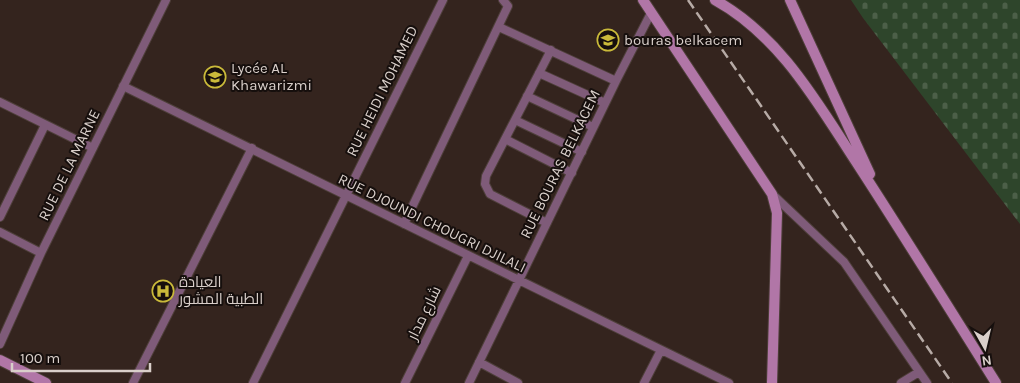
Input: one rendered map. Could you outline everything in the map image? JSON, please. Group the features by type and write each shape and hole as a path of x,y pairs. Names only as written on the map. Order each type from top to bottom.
{"street":[{"name":"RUE DE LA MARNE","path":"0,344 42,253 166,0"},
{"name":"RUE HEIDI MOHAMED","path":"253,383 442,0"},
{"path":"404,224 499,27 508,6 503,0"},
{"path":"643,0 772,194 844,262 927,383"},
{"path":"790,0 883,203"},
{"path":"719,2 751,23 782,54 801,79 883,203 996,383"},
{"name":"RUE BOURAS BELKACEM","path":"469,383 593,127 651,13"},
{"path":"499,27 616,81"},
{"path":"547,223 490,194 485,188 485,180 551,50"},
{"path":"539,73 605,103"},
{"name":"RUE DJOUNDI CHOUGRI DJILALI","path":"123,86 729,383"},
{"path":"527,96 593,127"},
{"path":"0,102 93,148"},
{"path":"515,120 582,152"},
{"path":"0,217 44,125"},
{"path":"505,139 572,173"},
{"path":"133,383 252,148"},
{"path":"772,194 777,213 772,383"},
{"path":"0,232 42,253"},
{"name":"شارع مدار","path":"405,383 468,256"},
{"path":"644,383 661,350"},
{"path":"0,360 46,383"},
{"path":"479,362 518,383"},
{"path":"901,383 919,372"}],"green space":[{"path":"851,0 1020,0 1020,224 863,18"}],"railway":[{"path":"688,0 952,383"}],"place":[{"name":"bouras belkacem","path":"608,40"},
{"name":"Lycée AL Khawarizmi","path":"215,77"},
{"name":"العيادة الطبية المشور","path":"163,291"}]}
